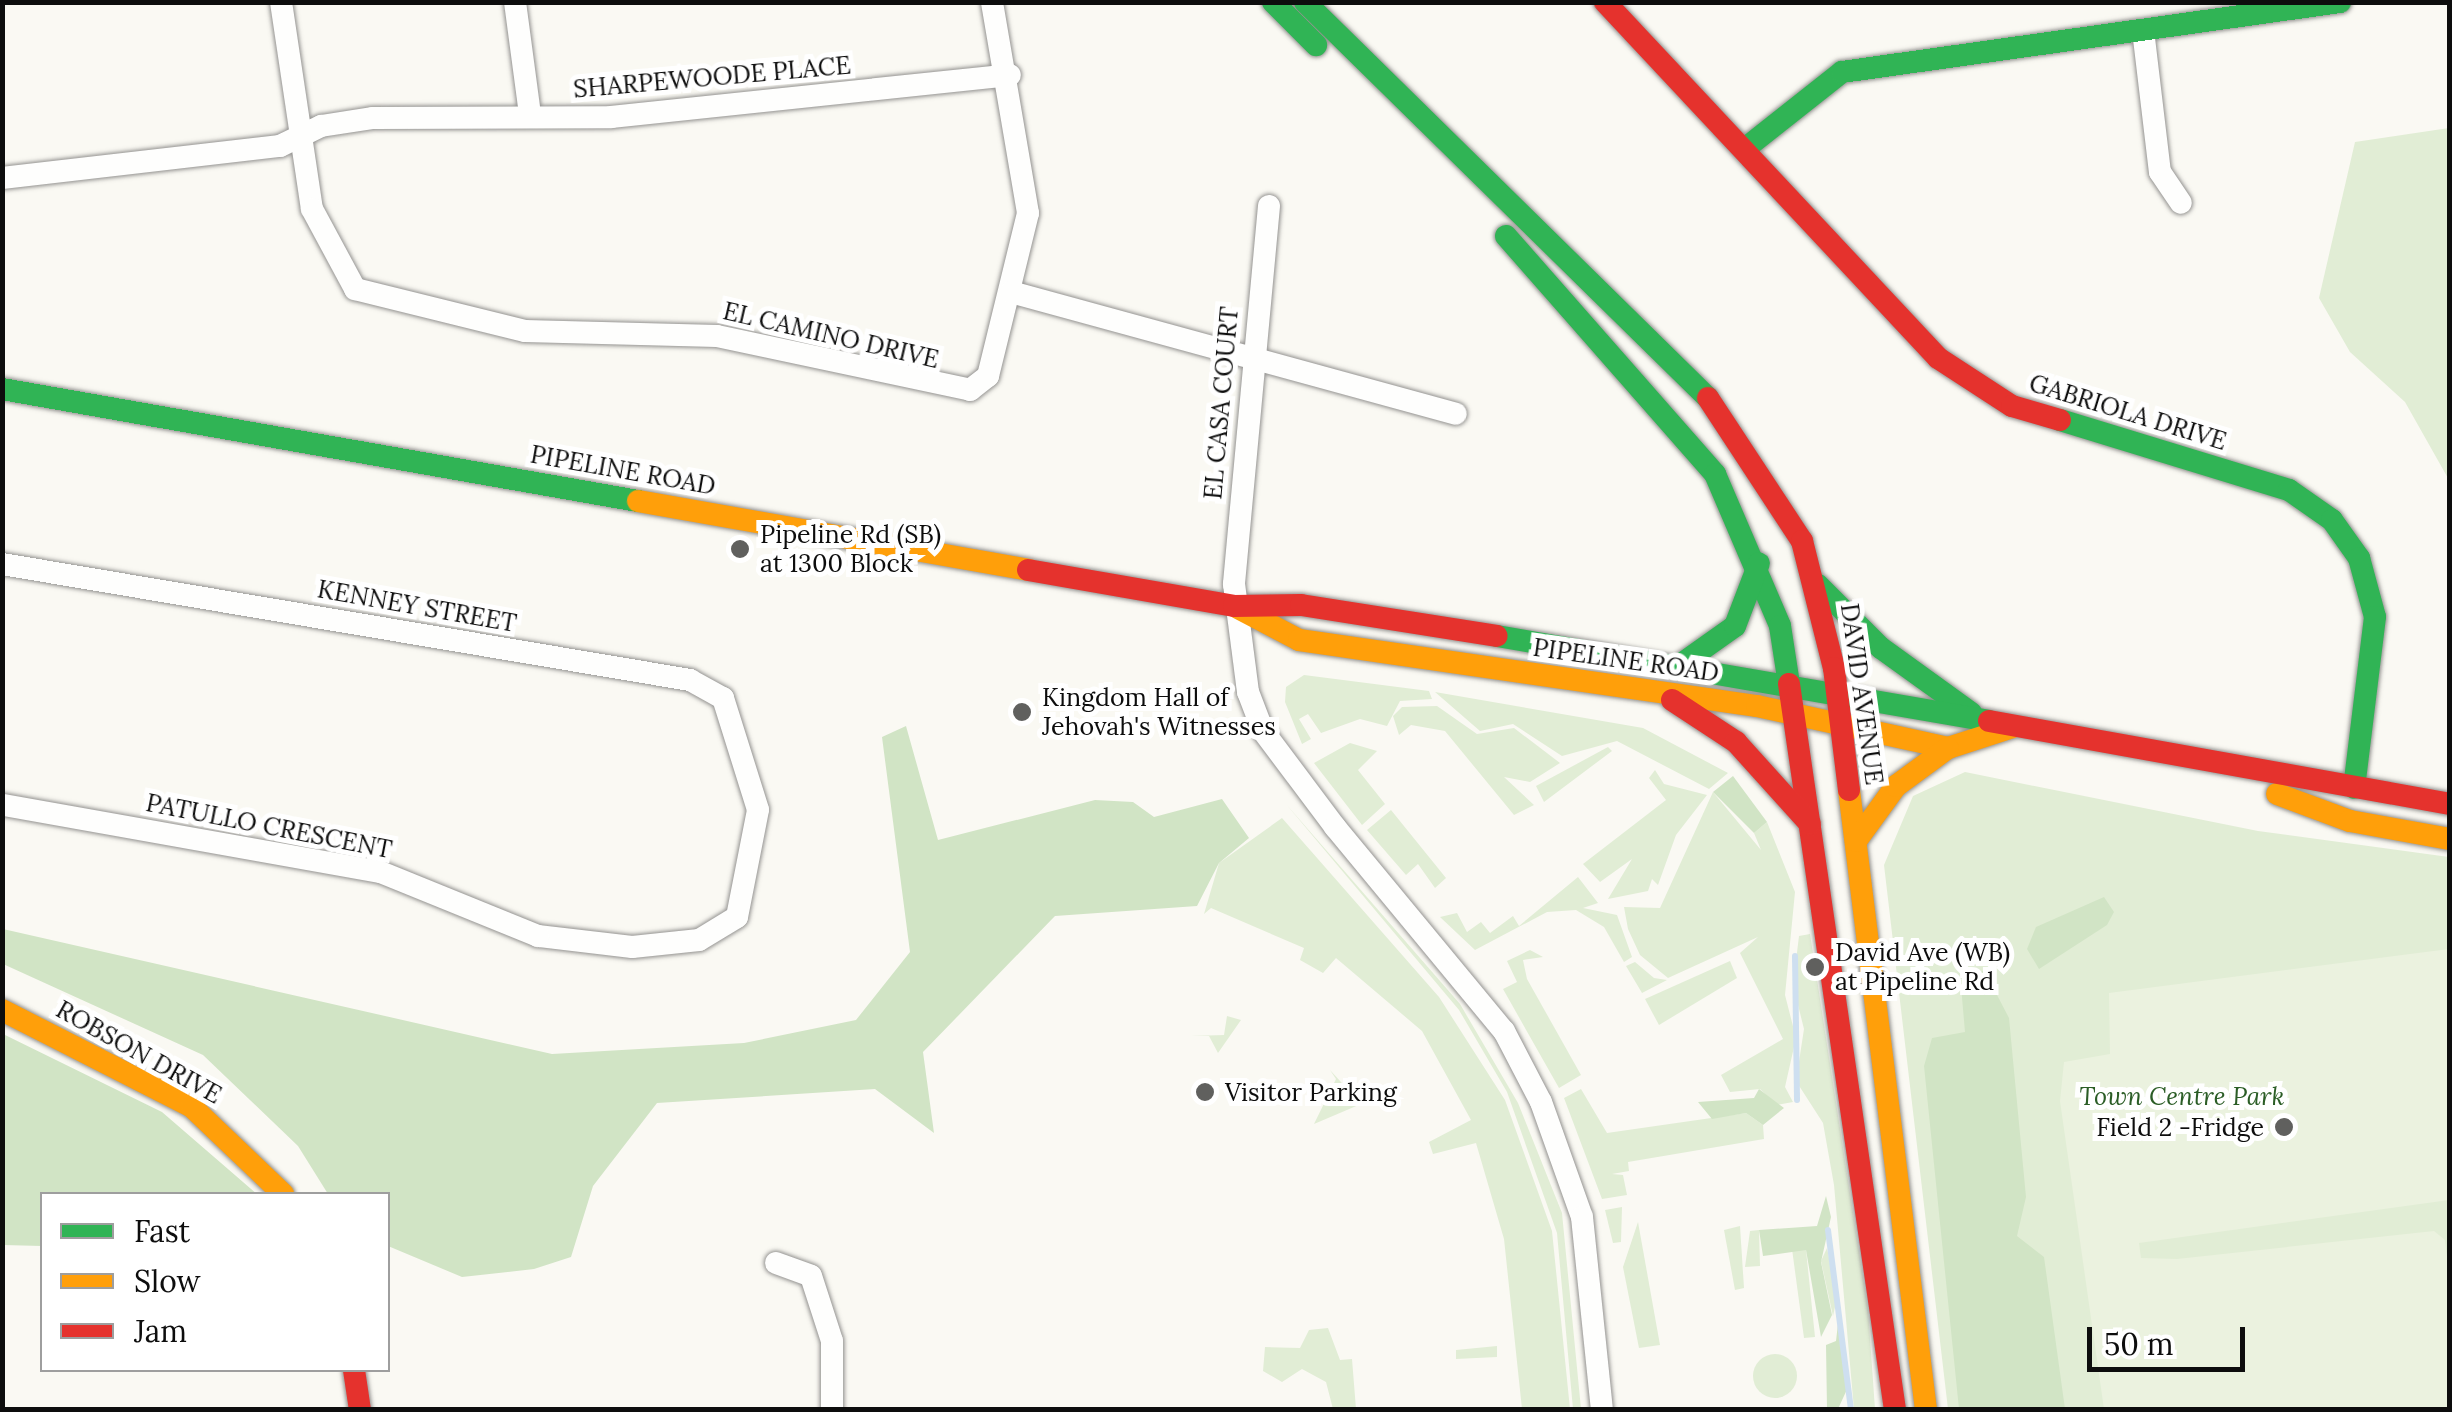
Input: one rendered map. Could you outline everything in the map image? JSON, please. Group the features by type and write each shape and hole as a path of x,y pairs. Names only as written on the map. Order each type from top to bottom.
{"main road":[{"path":"1273,2 1682,428 1759,563 1793,686 1895,1410"},
{"name":"DAVID AVENUE","path":"1305,2 1717,407 1778,491 1818,586 1838,693 1926,1410"},
{"name":"GABRIOLA DRIVE","path":"1605,2 1747,147 1897,322 1974,384 2037,415 2289,490 2332,520 2359,558 2376,616 2354,788"},
{"path":"1747,147 1842,72 2286,6 2340,2"},
{"name":"PIPELINE ROAD","path":"2,389 1234,606 1301,605 1680,665 2450,804"},
{"path":"1680,665 1735,626 1759,563"},
{"path":"1818,586 1882,648 1979,719"},
{"name":"PIPELINE ROAD","path":"1234,606 1299,640 1797,715 1948,748 2013,727"},
{"path":"1664,694 1736,742 1810,824"},
{"path":"1856,841 1896,786 1948,748"},
{"path":"2203,760 2243,789 2297,797 2350,821 2450,839"},
{"name":"ROBSON DRIVE","path":"2,1010 192,1107 281,1192"},
{"path":"354,1372 360,1410"}],"street":[{"name":"EL CAMINO DRIVE","path":"281,2 312,209 354,289 436,313 525,331 717,336 970,390 988,376 1028,213 1010,75 992,2"},
{"path":"515,2 530,116"},
{"path":"2143,30 2160,172 2181,203"},
{"name":"SHARPEWOODE PLACE","path":"2,178 302,139 373,118 611,117 1010,75"},
{"name":"EL CASA COURT","path":"1269,206 1250,357 1234,606 1263,731 1458,967 1548,1119 1582,1216 1602,1410"},
{"path":"1011,292 1456,414"},
{"name":"KENNEY STREET","path":"2,564 690,680 723,698 753,790"},
{"name":"PATULLO CRESCENT","path":"2,805 380,872 538,936 632,948 699,940 737,917 751,876 753,790"},
{"path":"776,1263 812,1276 832,1341 832,1410"}],"green space":[{"path":"2450,128 2449,480 2405,402 2350,352 2319,298 2355,142"},
{"path":"1304,675 1429,691 1432,699 1400,701 1387,726 1360,719 1321,733 1308,714 1299,719 1311,739 1302,744 1285,702 1286,687"},
{"path":"1435,692 1643,728 1728,773 1709,789 1617,741 1562,756 1513,724 1480,731"},
{"path":"1437,706 1477,734 1514,728 1560,763 1530,782 1504,777 1534,805 1514,815 1445,731 1411,725 1399,735 1393,716 1402,707"},
{"path":"906,726 938,840 1095,800 1133,802 1154,817 1222,799 1249,838 1219,863 1197,906 1055,916 923,1052 934,1133 875,1089 657,1103 593,1186 571,1257 534,1269 462,1277 390,1247 390,1192 327,1192 298,1146 203,1055 3,964 3,929 552,1054 744,1043 856,1020 910,952 882,737"},
{"path":"1350,743 1377,751 1358,770 1385,804 1362,825 1314,763"},
{"path":"1608,747 1612,751 1544,802 1536,786"},
{"path":"1655,770 1664,784 1707,795 1676,835 1658,885 1652,879 1648,891 1608,899 1632,859 1600,882 1583,864 1666,800 1649,778"},
{"name":"Town Centre Park","path":"1965,772 2258,831 2449,857 2449,1409 1948,1409 1884,865 1913,796"},
{"path":"1733,776 1767,822 1754,833 1713,792"},
{"path":"1713,792 1761,850 1754,833 1767,822 1795,892 1785,995 1796,1038 1785,1087 1793,1102 1777,1105 1760,1089 1730,1092 1721,1075 1783,1039 1740,953 1758,937 1668,978 1640,955 1628,929 1624,907 1660,908"},
{"path":"1286,804 1460,1004 1518,1103 1562,1213 1581,1409 1573,1409 1557,1233 1507,1092 1459,1010"},
{"path":"1391,810 1446,878 1435,888 1418,864 1406,875 1367,830"},
{"path":"1282,818 1439,997 1505,1100 1552,1231 1570,1409 1522,1409 1504,1239 1476,1143 1433,1154 1429,1142 1471,1120 1422,1031 1336,958 1323,973 1300,960 1304,948 1211,908 1204,914 1219,863"},
{"path":"1578,877 1598,903 1583,908 1617,915 1632,957 1624,962 1604,927 1576,910 1547,912 1475,950 1440,917 1457,913 1467,932 1481,922 1490,933 1513,916 1519,926"},
{"path":"2104,897 2114,912 2107,925 2039,969 2027,949 2036,927"},
{"path":"1810,934 1868,1310 1875,1409 1854,1409 1834,1185 1823,1123 1796,1081 1804,1029 1793,985 1799,936"},
{"path":"2449,949 2449,1200 2139,1243 2141,1258 2177,1259 2434,1231 2445,1240 2449,1273 2449,1409 2104,1409 2060,1101 2064,1062 2110,1054 2109,993"},
{"path":"1530,950 1543,957 1523,960 1527,979 1581,1075 1559,1088 1503,989 1517,982 1507,961"},
{"path":"1730,961 1737,978 1659,1025 1645,999"},
{"path":"1635,962 1654,978 1667,980 1642,993 1626,966"},
{"path":"1984,970 2009,1018 2026,1197 2017,1236 2044,1257 2065,1409 1959,1409 1924,1066 1932,1038 1965,1032 1961,986"},
{"path":"1227,1016 1241,1020 1218,1053 1209,1036 1191,1036 1224,1035"},
{"path":"3,1034 162,1112 255,1192 40,1192 40,1246 3,1245"},
{"path":"1330,1070 1361,1104 1314,1124 1336,1079"},
{"path":"1581,1089 1607,1133 1746,1113 1763,1125 1764,1139 1628,1162 1629,1171 1612,1174 1623,1175 1627,1195 1602,1199 1564,1098"},
{"path":"1759,1089 1784,1108 1763,1125 1746,1113 1712,1119 1698,1102 1754,1098"},
{"path":"1826,1196 1831,1217 1821,1262 1832,1315 1821,1337 1806,1250 1763,1256 1759,1230 1817,1226"},
{"path":"1622,1207 1621,1242 1613,1243 1605,1210"},
{"path":"1638,1222 1660,1345 1639,1348 1623,1267"},
{"path":"1740,1226 1744,1288 1735,1290 1724,1230"},
{"path":"1759,1230 1760,1266 1745,1267 1750,1231"},
{"path":"1827,1248 1837,1298 1833,1316 1821,1261"},
{"path":"1792,1249 1806,1250 1815,1337 1804,1338"},
{"path":"1839,1315 1849,1385 1838,1409 1827,1409 1826,1345 1836,1341"},
{"path":"1328,1328 1340,1360 1352,1359 1356,1409 1333,1409 1326,1382 1302,1369 1282,1382 1263,1371 1265,1347 1300,1348 1309,1330"},
{"path":"1497,1346 1497,1357 1456,1359 1456,1350"},
{"path":"1775,1354 1791,1360 1797,1376 1791,1392 1775,1398 1759,1392 1753,1376 1759,1360"}],"waterway":[{"path":"1795,956 1797,1100"},
{"path":"1828,1230 1851,1410"}],"traffic: fast":[{"path":"1273,2 1316,45"},
{"path":"1305,2 1708,398"},
{"path":"1747,147 1842,72 2340,2"},
{"path":"1506,236 1715,474 1780,626 1789,684"},
{"path":"2,389 638,501"},
{"path":"2060,420 2289,490 2332,520 2359,558 2375,617 2354,788"},
{"path":"1680,665 1735,626 1759,563"},
{"path":"1818,585 1881,648 1971,713"},
{"path":"1497,636 1989,721"}],"traffic: slow":[{"path":"638,501 1028,570"},
{"path":"1238,608 1299,640 1757,706 1948,748 2013,727"},
{"path":"1856,841 1896,786 1948,748"},
{"path":"1849,790 1926,1410"},
{"path":"2277,794 2350,821 2450,839"},
{"path":"2,1010 192,1107 281,1192"}],"traffic: jam":[{"path":"1605,2 1938,358 2012,406 2060,420"},
{"path":"1708,398 1802,541 1834,668 1849,790"},
{"path":"1028,570 1234,606 1301,605 1497,636"},
{"path":"1789,684 1895,1410"},
{"path":"1672,700 1736,742 1810,824"},
{"path":"1989,721 2450,804"},
{"path":"354,1372 360,1410"}],"place":[{"name":"Pipeline Rd (SB) at 1300 Block","path":"740,549"},
{"name":"Kingdom Hall of Jehovah's Witnesses","path":"1022,712"},
{"name":"David Ave (WB) at Pipeline Rd","path":"1815,967"},
{"name":"Visitor Parking","path":"1205,1092"},
{"name":"Field 2 -Fridge","path":"2284,1127"}]}
